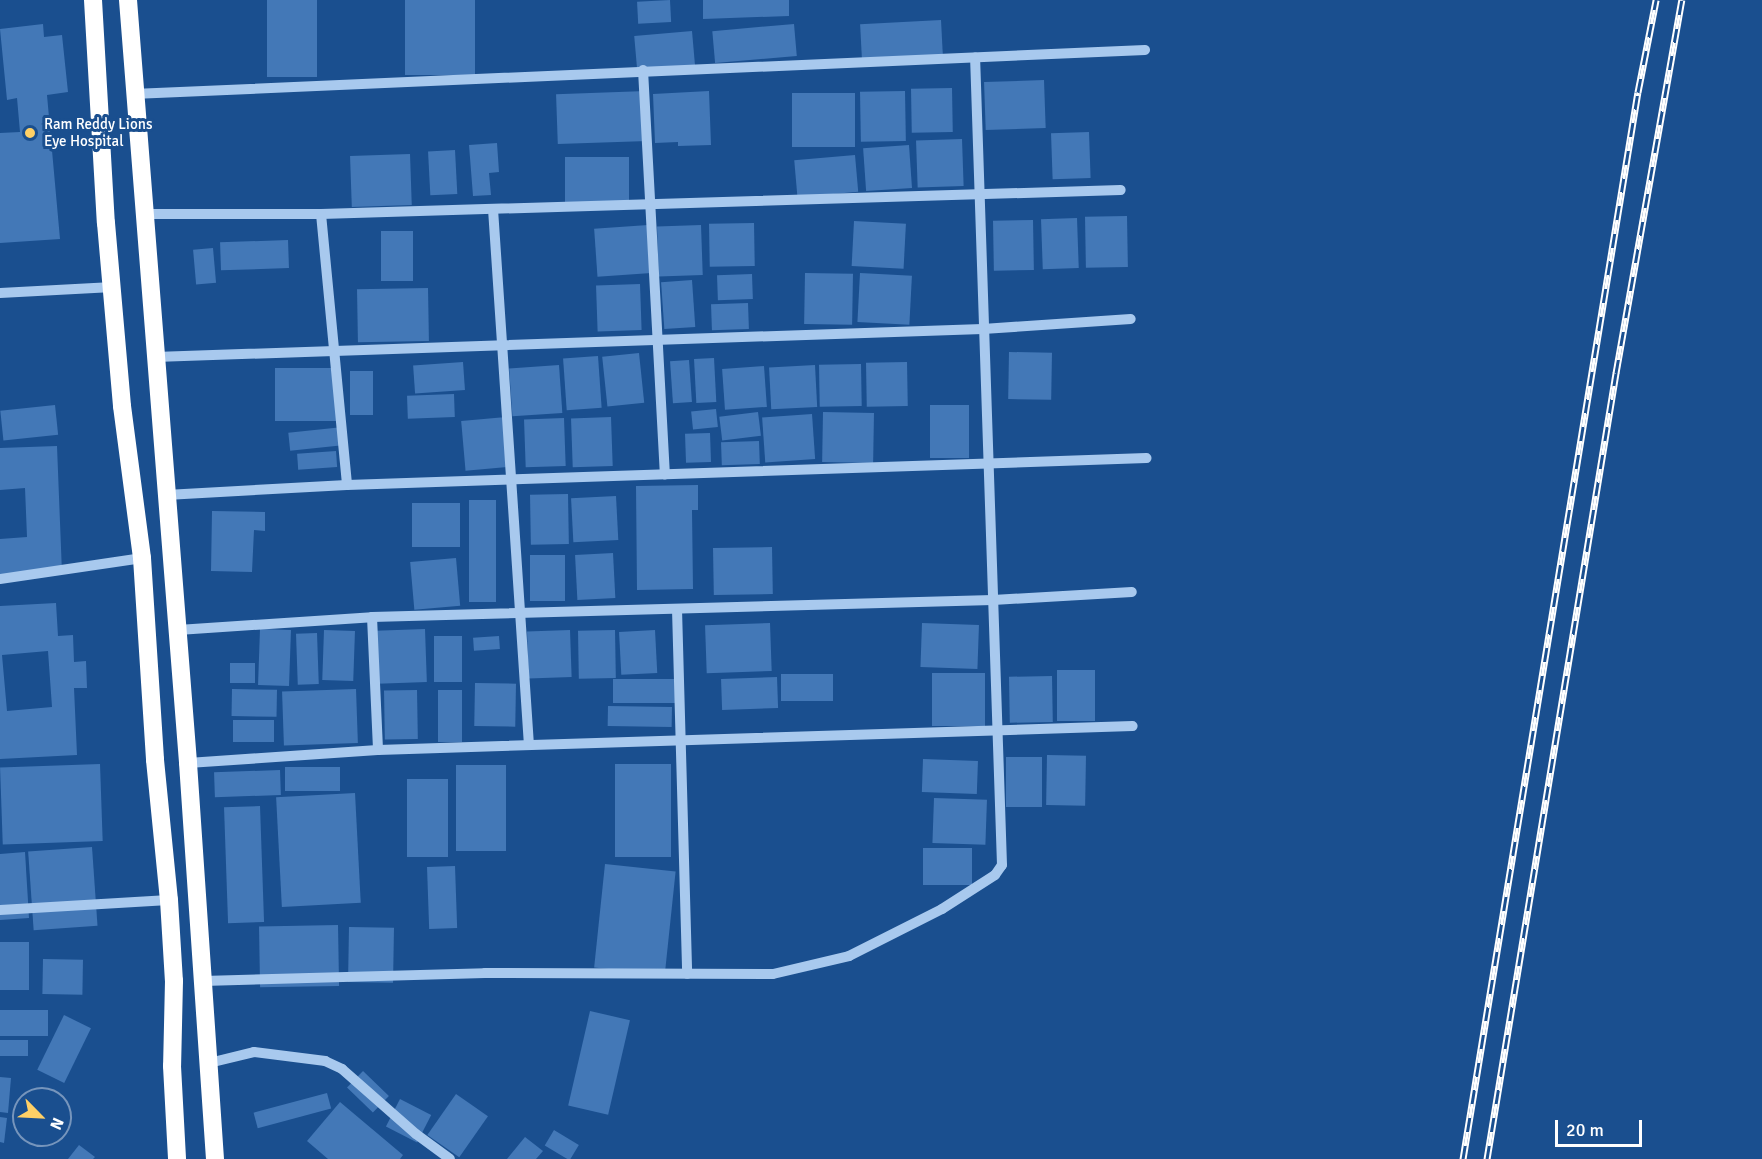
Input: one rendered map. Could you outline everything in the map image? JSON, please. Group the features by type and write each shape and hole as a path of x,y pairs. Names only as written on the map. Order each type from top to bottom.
{"highway":[{"path":"93,0 106,223 122,406 142,558 155,760 169,900 174,981 172,1066 177,1159"},
{"path":"128,0 133,94 188,763 215,1159"}],"street":[{"path":"133,94 1145,50"},
{"path":"203,981 485,973 773,974 849,956 942,909 987,882 1002,865 975,57"},
{"path":"644,70 665,474"},
{"path":"143,214 321,214 1121,190"},
{"path":"493,209 529,745"},
{"path":"321,214 348,485"},
{"path":"0,293 113,287"},
{"path":"155,357 983,329 1131,319"},
{"path":"166,495 348,485 1147,458"},
{"path":"0,579 142,558"},
{"path":"178,630 372,617 993,600 1132,592"},
{"path":"677,609 687,974"},
{"path":"372,617 378,750"},
{"path":"188,763 378,750 1133,726"},
{"path":"0,910 169,900"},
{"path":"208,1063 254,1052 325,1061 342,1069 416,1134 450,1159"}],"building":[{"path":"267,0 317,0 317,77 267,77"},
{"path":"405,0 475,0 475,75 405,75"},
{"path":"670,0 671,22 638,24 637,2"},
{"path":"703,0 789,0 789,16 703,19"},
{"path":"941,20 943,55 862,59 860,24"},
{"name":"Ram Reddy Lions Eye Hospital","path":"43,24 44,37 62,35 68,92 47,95 60,239 0,243 0,133 20,132 17,98 7,100 0,29"},
{"path":"794,24 797,56 715,63 712,31"},
{"path":"692,31 695,68 637,73 634,36"},
{"path":"1044,80 1046,128 986,130 984,82"},
{"path":"952,88 953,132 912,133 911,89"},
{"path":"646,91 648,141 558,144 556,94"},
{"path":"709,91 711,145 678,146 678,142 655,143 653,94"},
{"path":"905,91 906,141 861,142 860,92"},
{"path":"792,93 855,93 855,147 792,147"},
{"path":"1089,132 1091,178 1053,179 1051,133"},
{"path":"962,139 964,186 918,188 916,141"},
{"path":"497,143 499,172 489,173 491,195 473,196 469,145"},
{"path":"909,145 912,188 866,191 863,148"},
{"path":"455,150 457,194 430,195 428,151"},
{"path":"410,154 412,205 352,207 350,156"},
{"path":"855,155 858,192 797,197 794,160"},
{"path":"565,157 629,157 629,205 565,205"},
{"path":"1127,216 1128,267 1086,268 1085,217"},
{"path":"1077,218 1079,268 1043,269 1041,219"},
{"path":"1033,220 1034,270 994,271 993,221"},
{"path":"854,221 906,224 904,269 852,266"},
{"path":"754,223 755,266 710,267 709,224"},
{"path":"648,225 651,273 597,277 594,229"},
{"path":"701,225 703,275 659,277 657,227"},
{"path":"381,231 413,231 413,281 381,281"},
{"path":"288,240 289,268 221,270 220,242"},
{"path":"213,248 216,283 196,285 193,250"},
{"path":"805,273 853,274 852,325 804,324"},
{"path":"860,273 912,276 909,325 857,322"},
{"path":"752,274 753,299 718,300 717,275"},
{"path":"692,280 695,327 664,329 661,282"},
{"path":"640,284 642,330 598,332 596,286"},
{"path":"428,288 429,341 358,342 357,289"},
{"path":"748,303 749,329 712,330 711,304"},
{"path":"1009,352 1052,353 1051,400 1008,399"},
{"path":"639,353 644,403 607,407 602,357"},
{"path":"598,356 602,408 567,410 563,358"},
{"path":"714,358 716,402 696,403 694,359"},
{"path":"689,360 692,402 673,403 670,361"},
{"path":"463,362 465,390 415,393 413,365"},
{"path":"907,362 908,406 867,407 866,363"},
{"path":"861,364 862,406 820,407 819,365"},
{"path":"559,365 562,413 512,416 509,368"},
{"path":"815,365 817,407 771,409 769,367"},
{"path":"764,366 767,407 725,410 722,369"},
{"path":"275,368 337,368 337,421 275,421"},
{"path":"350,371 373,371 373,415 350,415"},
{"path":"454,394 455,417 408,419 407,396"},
{"path":"55,405 58,435 3,441 0,411"},
{"path":"930,405 969,405 969,458 930,458"},
{"path":"716,409 718,427 693,430 691,412"},
{"path":"758,412 761,436 722,441 719,417"},
{"path":"823,412 874,413 873,463 822,462"},
{"path":"812,414 815,459 765,462 762,417"},
{"path":"506,417 510,467 466,471 461,421"},
{"path":"611,417 613,466 573,467 571,418"},
{"path":"564,418 566,466 526,467 524,419"},
{"path":"343,427 345,445 290,451 288,433"},
{"path":"710,433 711,462 686,463 685,434"},
{"path":"759,441 760,464 722,465 721,442"},
{"path":"57,446 62,573 0,576 0,539 27,537 25,488 0,490 0,448"},
{"path":"336,451 337,467 298,470 297,454"},
{"path":"698,485 698,510 692,510 693,589 637,590 636,486"},
{"path":"568,494 569,544 531,545 530,495"},
{"path":"616,496 618,540 573,542 571,498"},
{"path":"469,500 496,500 496,602 469,602"},
{"path":"412,503 460,503 460,547 412,547"},
{"path":"212,511 265,512 265,531 254,530 252,572 211,571"},
{"path":"772,547 773,594 714,595 713,548"},
{"path":"613,553 615,598 577,600 575,555"},
{"path":"530,555 565,555 565,601 530,601"},
{"path":"456,558 460,606 414,610 410,562"},
{"path":"56,603 58,636 73,635 74,662 86,661 87,688 74,688 77,755 0,759 0,606","holes":["48,651 52,707 7,711 2,655"]},
{"path":"770,623 772,671 707,673 705,625"},
{"path":"922,623 979,625 977,669 920,667"},
{"path":"260,629 291,630 289,686 258,685"},
{"path":"425,629 427,682 378,684 376,631"},
{"path":"324,630 355,631 353,681 322,680"},
{"path":"570,630 572,677 529,678 527,632"},
{"path":"615,630 616,678 579,679 578,631"},
{"path":"655,630 657,673 621,675 619,632"},
{"path":"317,633 319,684 298,685 296,634"},
{"path":"434,636 462,636 462,682 434,682"},
{"path":"499,636 500,649 474,651 473,638"},
{"path":"230,663 255,663 255,683 230,683"},
{"path":"1057,670 1095,670 1095,721 1057,721"},
{"path":"932,673 985,673 985,726 932,726"},
{"path":"781,674 833,674 833,701 781,701"},
{"path":"1052,676 1053,722 1010,723 1009,677"},
{"path":"777,677 778,708 722,710 721,679"},
{"path":"613,679 679,679 679,703 613,703"},
{"path":"475,683 516,684 515,727 474,726"},
{"path":"232,689 277,690 277,717 232,716"},
{"path":"356,689 358,743 284,746 282,692"},
{"path":"417,690 418,739 385,740 384,691"},
{"path":"438,690 462,690 462,742 438,742"},
{"path":"608,706 672,707 672,727 608,726"},
{"path":"233,720 274,720 274,742 233,742"},
{"path":"1047,755 1086,756 1085,806 1046,805"},
{"path":"1006,757 1042,757 1042,807 1006,807"},
{"path":"923,759 978,761 977,794 922,792"},
{"path":"100,764 103,841 3,844 0,767"},
{"path":"615,764 671,764 671,857 615,857"},
{"path":"456,765 506,765 506,851 456,851"},
{"path":"285,767 340,767 340,791 285,791"},
{"path":"280,770 281,795 215,797 214,772"},
{"path":"407,779 448,779 448,857 407,857"},
{"path":"355,793 361,903 282,907 276,797"},
{"path":"934,798 987,800 985,845 932,843"},
{"path":"260,806 264,922 228,923 224,807"},
{"path":"92,847 98,926 34,930 28,851"},
{"path":"923,848 972,848 972,885 923,885"},
{"path":"25,852 29,918 0,920 0,854"},
{"path":"605,864 676,871 665,975 594,967"},
{"path":"455,866 457,928 429,929 427,867"},
{"path":"338,925 339,986 260,987 259,926"},
{"path":"349,927 394,928 393,983 348,982"},
{"path":"0,942 29,942 29,990 0,990"},
{"path":"43,959 83,960 82,995 42,994"},
{"path":"0,1010 48,1010 48,1036 0,1036"},
{"path":"590,1011 630,1020 608,1115 568,1106"},
{"path":"64,1015 91,1028 64,1083 37,1070"},
{"path":"0,1040 28,1040 28,1056 0,1056"},
{"path":"363,1071 389,1096 373,1113 347,1088"},
{"path":"0,1077 11,1078 8,1113 0,1112"},
{"path":"327,1093 331,1108 258,1128 254,1113"},
{"path":"456,1094 488,1116 459,1157 427,1135"},
{"path":"400,1099 431,1115 417,1143 386,1127"},
{"path":"340,1102 403,1155 400,1159 328,1159 307,1141"},
{"path":"0,1117 7,1118 4,1143 0,1142"},
{"path":"554,1130 579,1145 570,1159 545,1145"},
{"path":"525,1137 543,1151 536,1159 507,1159"},
{"path":"79,1145 95,1157 93,1159 68,1159"}],"railway":[{"path":"1463,1159 1638,92 1656,0"},
{"path":"1487,1159 1616,373 1682,0"}],"place":[{"name":"Ram Reddy Lions Eye Hospital","path":"30,133"}]}
